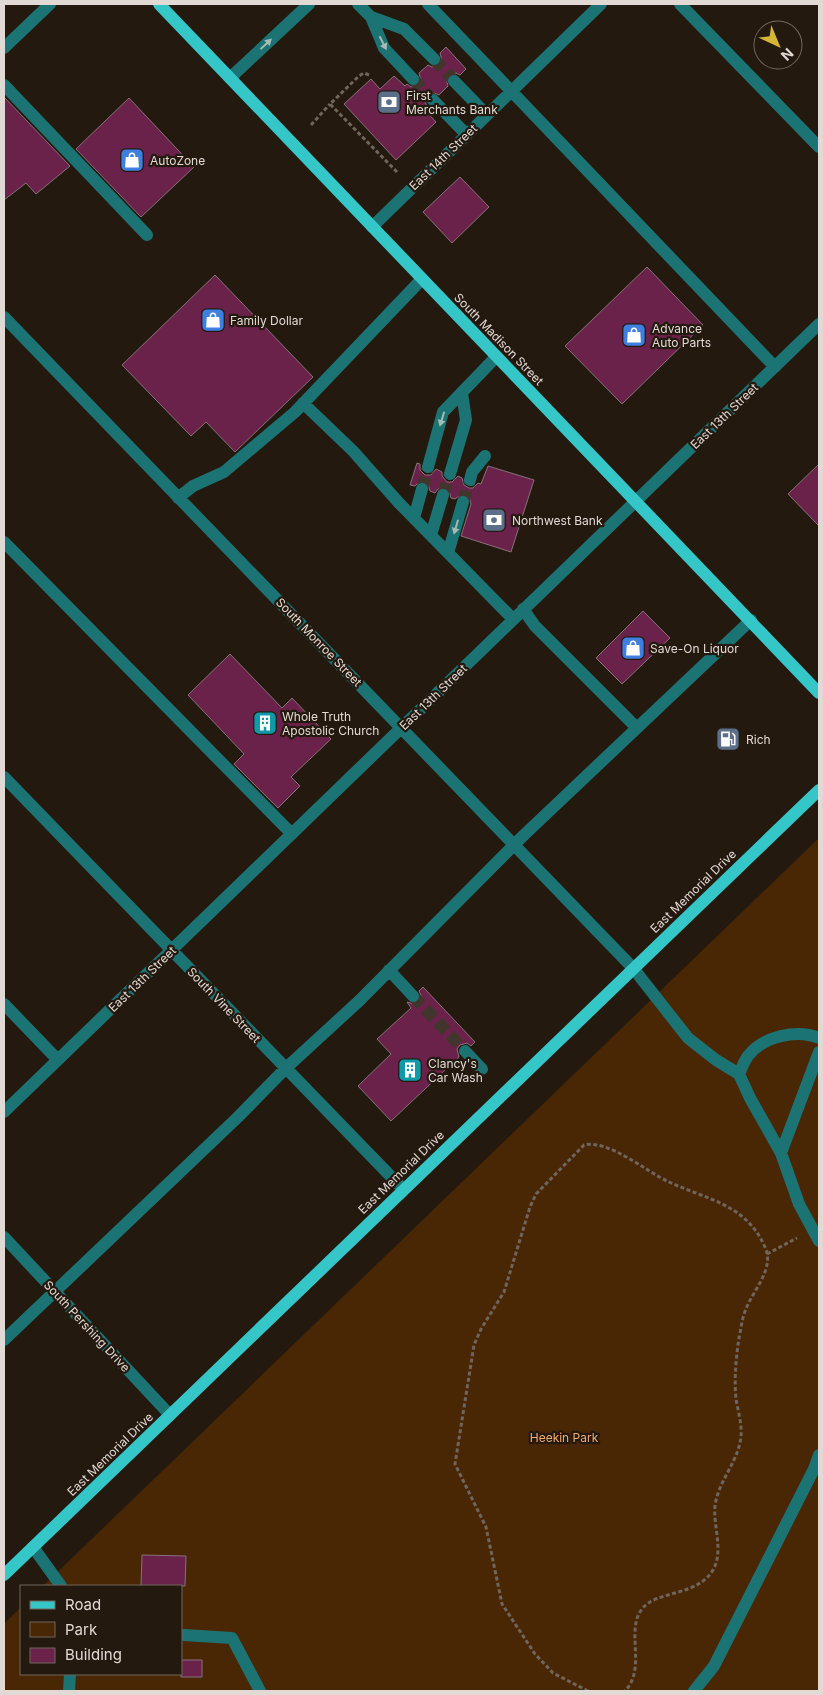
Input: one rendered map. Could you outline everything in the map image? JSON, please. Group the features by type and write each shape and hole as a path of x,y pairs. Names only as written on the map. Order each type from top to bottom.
{"main road":[{"name":"South Madison Street","path":"159,4 819,693"},
{"name":"East Memorial Drive","path":"4,1575 819,790"}],"street":[{"path":"4,48 40,8 50,4"},
{"path":"230,78 309,4"},
{"path":"358,4 371,17 384,48 413,79"},
{"path":"428,4 775,367"},
{"name":"East 14th Street","path":"372,227 601,4"},
{"path":"680,4 819,147"},
{"path":"371,17 404,29 434,59"},
{"path":"454,80 487,115"},
{"path":"4,85 147,235"},
{"path":"433,100 466,134"},
{"path":"178,498 193,486 224,472 303,403 422,279"},
{"name":"South Monroe Street","path":"4,317 633,968 688,1038 716,1060 739,1074"},
{"name":"East 13th Street","path":"4,1112 819,324"},
{"path":"428,467 443,412 496,356"},
{"path":"450,474 466,420 462,393"},
{"path":"303,403 354,451 414,518 513,619"},
{"path":"470,480 472,472 485,456"},
{"path":"414,518 422,488"},
{"path":"431,535 443,495"},
{"path":"448,553 463,502"},
{"path":"4,542 292,834"},
{"path":"524,609 535,626 638,728"},
{"path":"4,1340 238,1117 286,1068 359,1001 515,845 751,620"},
{"name":"South Vine Street","path":"4,777 403,1189"},
{"path":"389,970 413,996"},
{"path":"4,1004 58,1060"},
{"path":"816,1235 799,1204 781,1153 750,1098 739,1074 748,1056 761,1044 790,1033 811,1035 819,1038"},
{"path":"465,1051 482,1069"},
{"path":"781,1153 819,1052"},
{"name":"South Pershing Drive","path":"4,1237 170,1415"},
{"path":"694,1691 714,1666 810,1478 819,1455"},
{"path":"33,1547 60,1585"},
{"path":"184,1635 232,1638 260,1691"},
{"path":"69,1691 70,1675"}],"path":[{"path":"311,125 358,76 364,73 369,75"},
{"path":"330,104 397,172"},
{"path":"588,1691 553,1673 535,1654 502,1604 486,1527 455,1464 474,1345 485,1321 504,1292 530,1207 536,1194 584,1145 592,1143 604,1146 678,1186 733,1208 758,1234 767,1254 768,1265 744,1312 739,1339 736,1377 741,1437 717,1494 714,1508 716,1560 714,1569 698,1584 656,1600 641,1609 636,1630 634,1677 624,1691"},
{"path":"767,1254 816,1235"}],"green space":[{"name":"Heekin Park","path":"819,838 819,1691 4,1691 4,1624 20,1608 20,1675 182,1675 182,1585 44,1585"}],"building":[{"name":"First Merchants Bank","path":"446,47 466,69 460,75 456,73 449,75 446,79 448,86 439,95 432,92 427,95 425,102 427,106 424,109 436,122 396,160 344,104 371,79 380,89 394,76 405,86 407,84 411,87 418,85 421,81 419,73 428,65 432,67 439,65 442,61 440,53"},
{"path":"4,97 70,166 36,194 26,183 4,200"},
{"name":"AutoZone","path":"129,98 194,167 141,217 76,149"},
{"path":"460,177 489,207 452,243 423,212"},
{"name":"Advance Auto Parts","path":"647,267 703,325 622,404 565,346"},
{"name":"Family Dollar","path":"215,275 313,377 235,452 206,422 191,436 122,365"},
{"name":"Northwest Bank","path":"417,463 420,464 420,470 425,475 431,475 436,469 442,472 442,476 447,482 452,482 458,476 462,478 464,485 469,488 473,488 478,483 481,484 488,466 534,480 511,552 461,536 471,504 469,497 462,494 455,499 451,498 449,490 445,487 438,489 435,493 430,491 428,484 424,481 420,481 415,486 410,485"},
{"path":"819,464 819,526 788,494"},
{"name":"Save-On Liquor","path":"643,611 670,638 622,684 596,658"},
{"name":"Whole Truth Apostolic Church","path":"230,654 282,708 292,698 331,739 291,777 300,786 278,808 234,764 244,754 188,695"},
{"name":"Clancy's Car Wash","path":"423,987 475,1042 471,1046 467,1043 460,1045 457,1049 459,1057 391,1121 358,1086 391,1054 377,1039 411,1008 407,1002 414,1004 419,1002 421,995 419,991"},
{"path":"142,1555 186,1556 185,1586 141,1585"},
{"path":"182,1660 202,1660 202,1677 181,1677"}],"tunnel":[{"path":"434,59 454,81"},
{"path":"413,79 433,100"},
{"path":"422,489 428,467"},
{"path":"443,495 450,474"},
{"path":"463,502 470,480"},
{"path":"413,996 465,1051"}],"place":[{"name":"First Merchants Bank","path":"389,102"},
{"name":"AutoZone","path":"132,160"},
{"name":"Family Dollar","path":"213,320"},
{"name":"Advance Auto Parts","path":"634,335"},
{"name":"Northwest Bank","path":"494,520"},
{"name":"Save-On Liquor","path":"633,648"},
{"name":"Whole Truth Apostolic Church","path":"265,723"},
{"name":"Rich","path":"728,739"},
{"name":"Clancy's Car Wash","path":"410,1070"}]}
